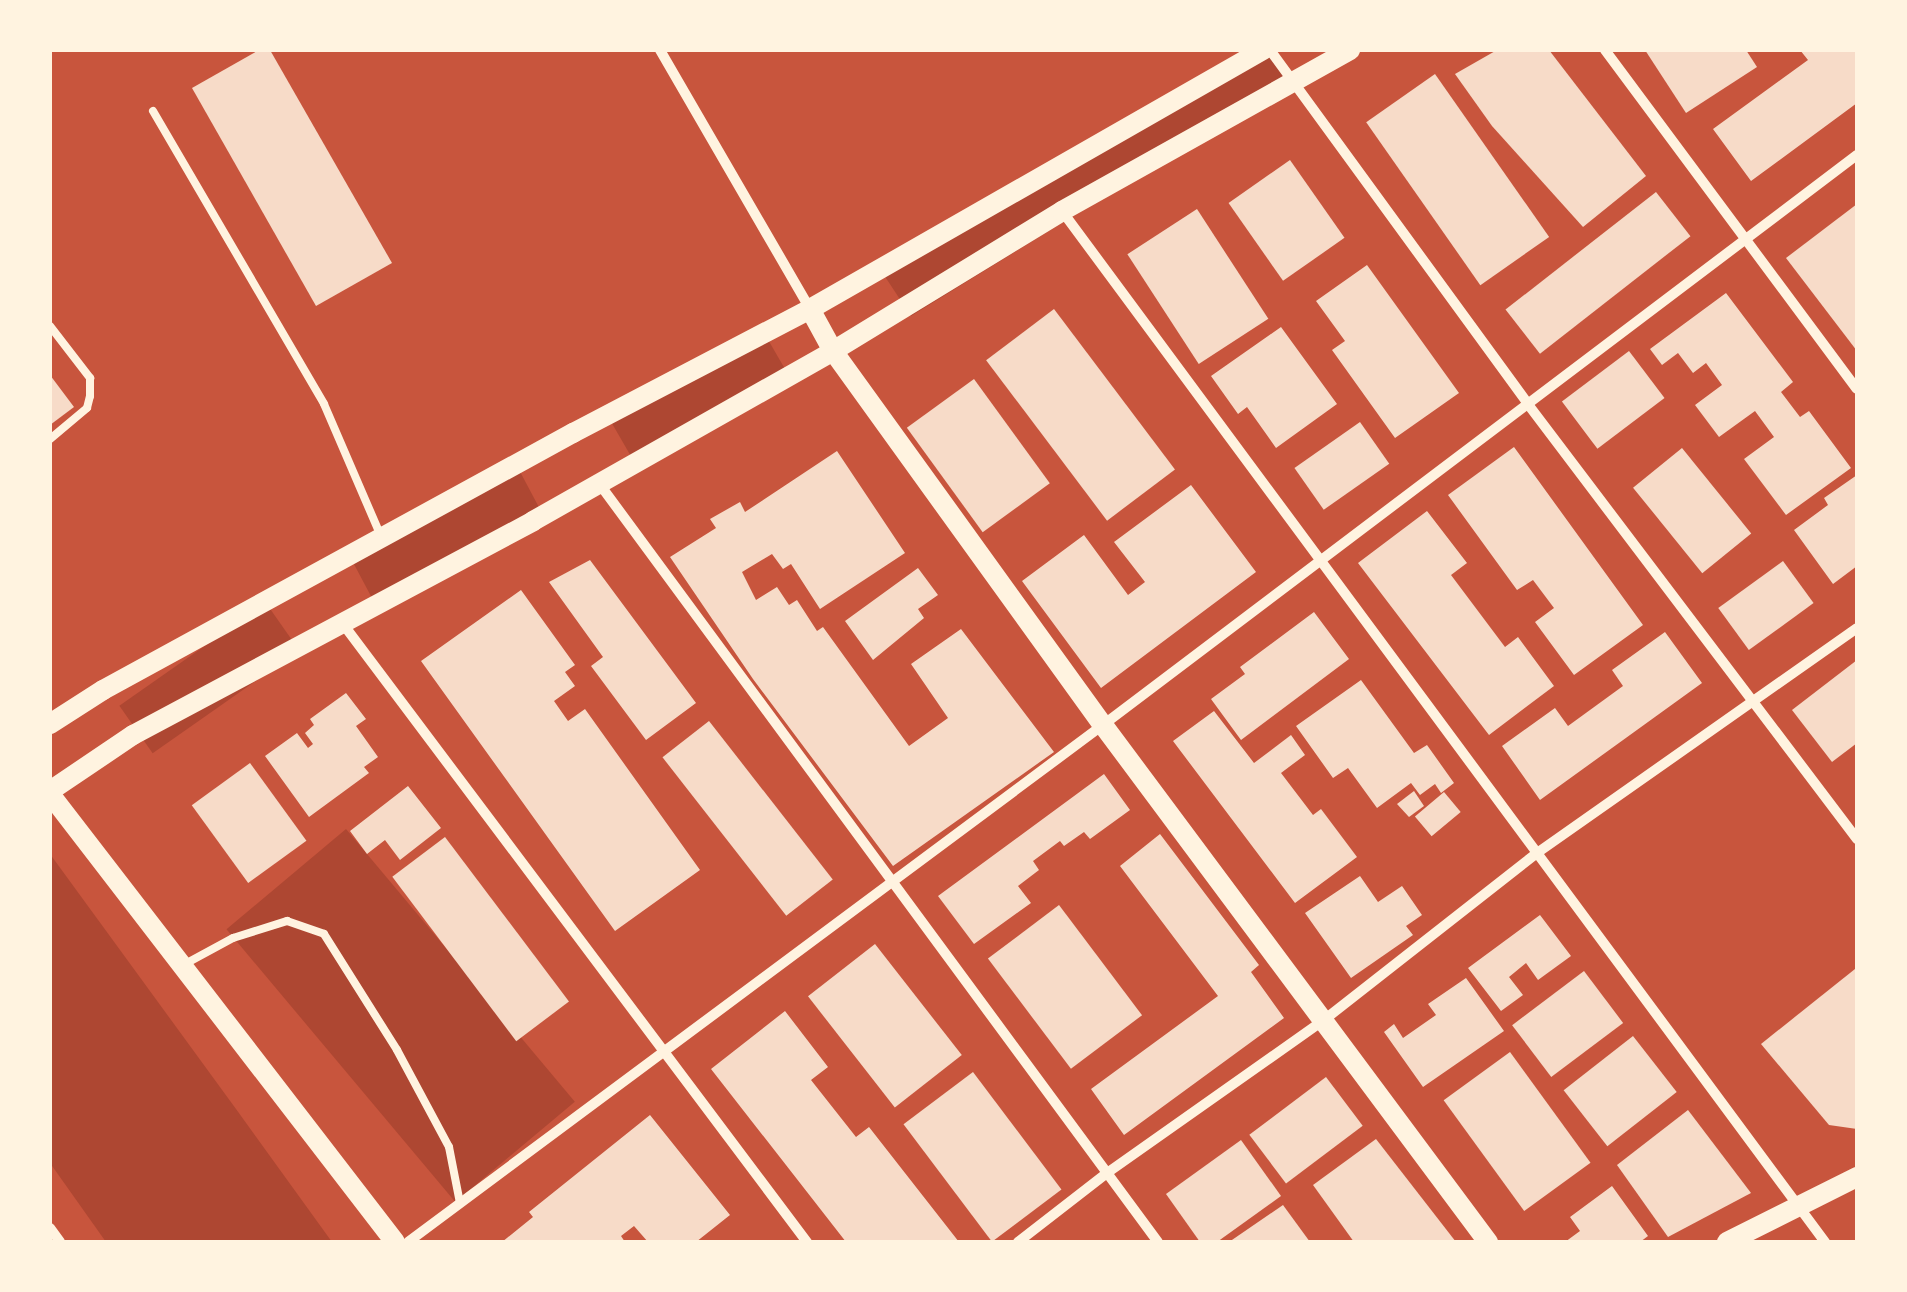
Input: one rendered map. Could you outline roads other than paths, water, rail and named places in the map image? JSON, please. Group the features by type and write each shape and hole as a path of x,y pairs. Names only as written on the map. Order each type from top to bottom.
{"main road":[{"path":"50,724 103,690 810,309 1267,50"},
{"path":"394,1242 50,792 133,735 833,351 1062,211 1350,50"},
{"path":"810,309 833,351 1103,725 1488,1242"},
{"path":"1728,1242 1857,1177"}],"street":[{"path":"660,50 810,309"},
{"path":"1267,50 1750,702 1857,838"},
{"path":"1605,50 1857,389"},
{"path":"408,1242 1103,725 1857,155"},
{"path":"1062,211 1825,1242"},
{"path":"598,482 1158,1242"},
{"path":"343,623 807,1242"},
{"path":"1018,1242 1107,1173 1324,1020 1537,853 1857,628"},
{"path":"50,1228 60,1242"}],"lane":[{"path":"153,112 324,404 382,538"},
{"path":"50,326 90,378 90,396 88,408 50,439"},
{"path":"180,966 233,938 287,921 324,934 397,1050 450,1148 460,1203"}]}
